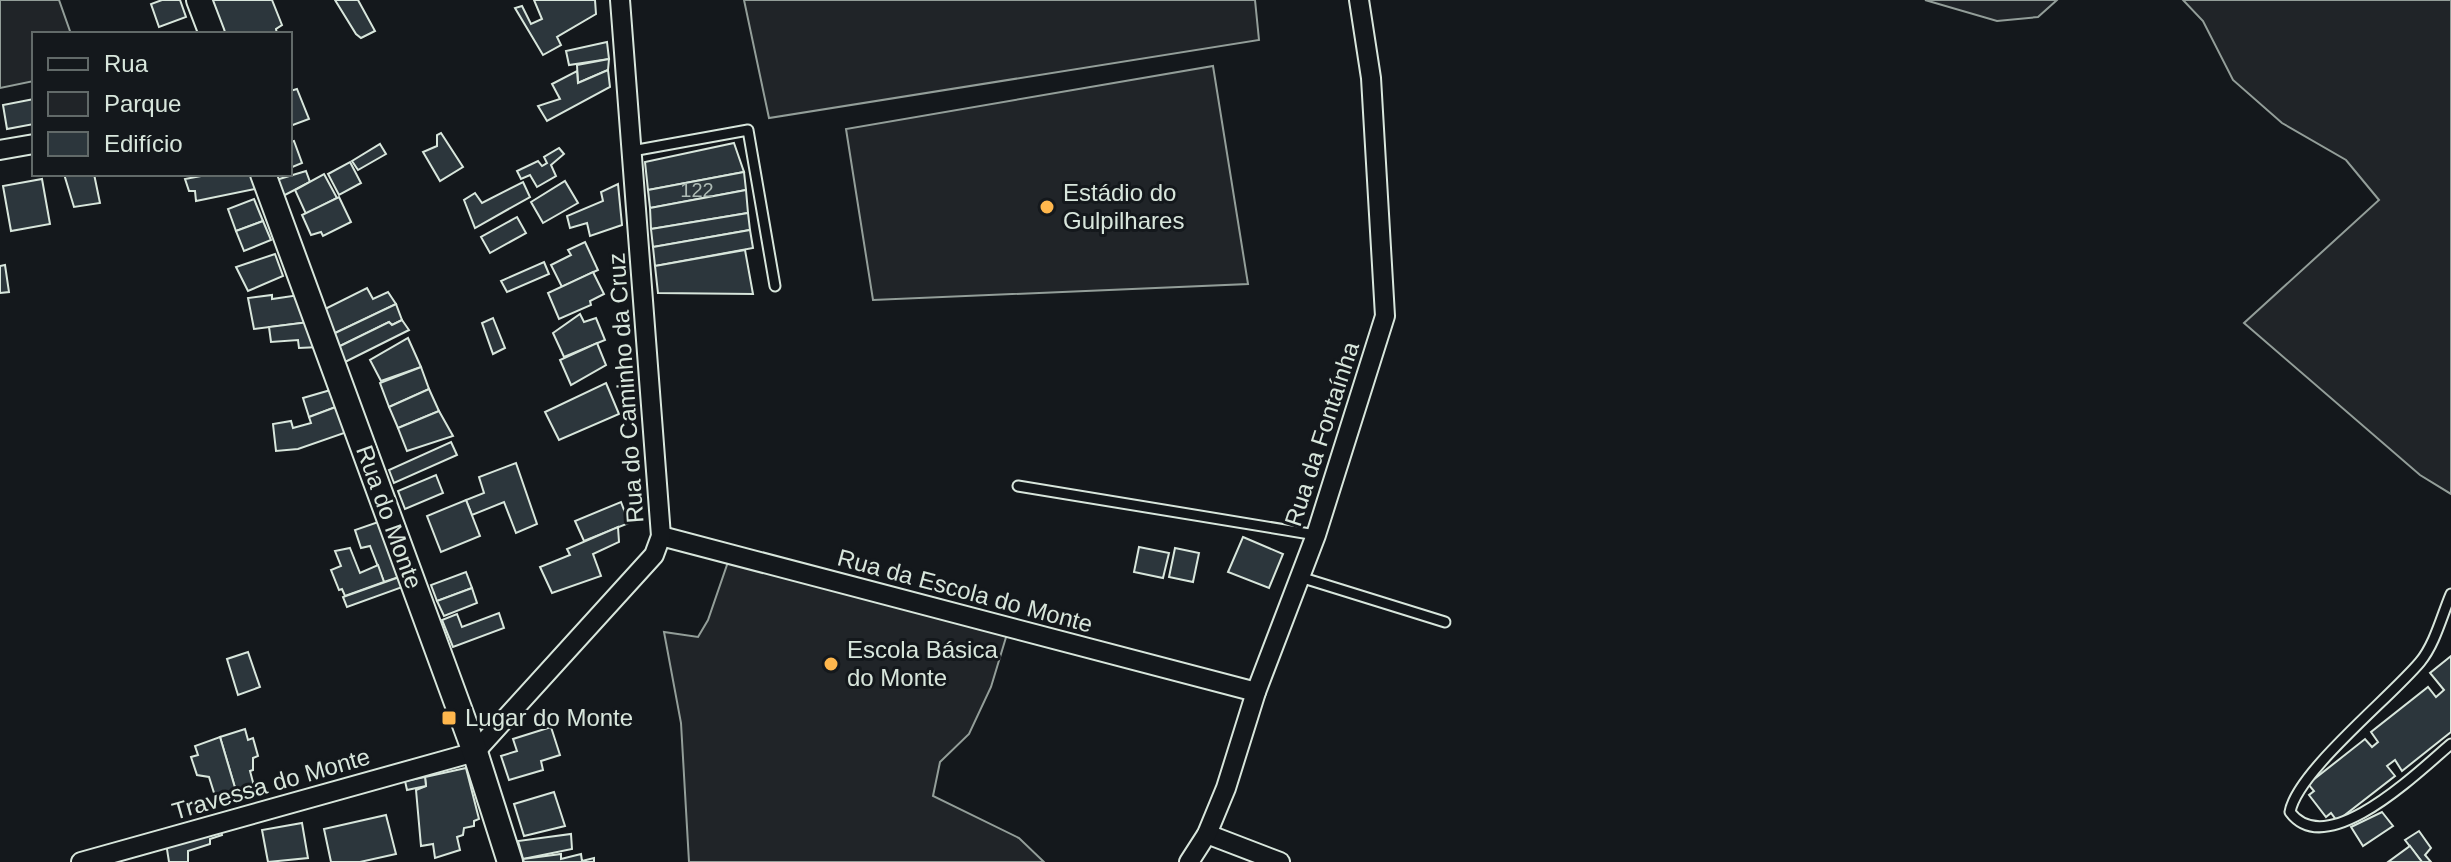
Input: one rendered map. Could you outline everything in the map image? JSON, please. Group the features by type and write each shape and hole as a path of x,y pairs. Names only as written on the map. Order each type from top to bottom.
{"street":[{"path":"199,0 211,32"},
{"name":"Rua do Caminho da Cruz","path":"475,752 648,562 661,536 620,0"},
{"name":"Rua da Fontaínha","path":"1189,862 1207,834 1256,692 1316,535 1385,316 1371,78 1359,0"},
{"path":"0,150 32,144"},
{"name":"Rua do Monte","path":"264,176 475,752 510,862"},
{"name":"Rua da Escola do Monte","path":"661,536 1256,692"},
{"name":"Travessa do Monte","path":"81,862 475,752"},
{"path":"1207,834 1280,862"}],"lane":[{"path":"632,151 748,130 775,286"},
{"path":"1018,486 1316,535"},
{"path":"1300,577 1445,622"},
{"path":"2451,594 2423,659 2330,754 2295,796 2290,812 2304,828 2318,830 2347,821 2385,800 2451,744"}],"green space":[{"path":"0,0 59,0 70,32 32,32 32,81 0,88"},
{"path":"744,0 1255,0 1259,40 769,118"},
{"path":"1925,0 2057,0 2038,17 1997,21"},
{"path":"2183,0 2451,0 2451,494 2420,475 2244,323 2379,200 2346,160 2282,123 2233,80 2203,21"},
{"name":"Estádio do Gulpilhares","path":"1213,66 1248,284 873,300 846,129"},
{"path":"728,562 1007,634 991,687 969,734 940,762 933,796 1019,838 1044,862 689,862 681,723 664,632 698,637 708,620"}],"building":[{"path":"162,0 180,0 186,17 159,27 151,4"},
{"path":"211,0 272,0 282,25 277,32 222,32"},
{"path":"335,0 358,0 375,31 361,38"},
{"path":"534,0 595,0 596,14 557,37 561,45 543,55 515,8 522,6 531,24 542,19"},
{"path":"607,42 609,59 569,65 566,51"},
{"path":"609,59 608,70 578,83 577,65"},
{"path":"608,70 610,87 547,121 538,106 560,99 552,84 577,71 578,83"},
{"path":"297,89 309,119 292,125 292,90"},
{"path":"32,99 32,124 7,129 3,105"},
{"path":"441,133 463,167 440,181 423,152 437,146 437,135"},
{"path":"292,142 302,163 292,167"},
{"path":"734,143 744,172 648,190 645,162"},
{"path":"380,144 386,154 358,170 352,161"},
{"path":"559,148 564,154 551,165 556,176 537,187 530,175 521,179 517,171 538,161 542,166 547,163 544,157"},
{"path":"350,162 361,183 339,195 328,174"},
{"path":"306,171 310,182 281,197 276,180"},
{"path":"744,172 746,190 650,208 648,190"},
{"path":"324,174 337,198 306,214 295,190"},
{"path":"65,176 94,176 100,203 74,207"},
{"path":"255,176 260,188 196,201 195,191 189,191 185,179"},
{"path":"42,179 50,224 11,231 3,186"},
{"path":"565,181 578,203 543,223 531,202"},
{"path":"523,182 530,197 475,228 464,200 475,193 482,203"},
{"path":"618,184 622,225 590,236 587,223 570,228 567,216 603,201 601,192"},
{"path":"746,190 748,213 651,229 650,208"},
{"path":"339,197 351,222 323,236 321,232 311,235 302,215"},
{"path":"254,199 263,221 236,231 228,209"},
{"path":"748,213 750,230 653,247 651,229"},
{"path":"517,217 526,233 490,253 481,237"},
{"path":"263,221 271,240 244,251 236,231"},
{"path":"750,230 753,248 655,266 653,247"},
{"path":"585,242 598,270 562,287 551,265 571,255 568,250"},
{"path":"745,250 753,294 658,293 655,266"},
{"path":"275,254 283,276 248,291 236,267"},
{"path":"544,262 549,274 507,292 501,281"},
{"path":"5,265 9,292 0,293 0,266"},
{"path":"593,272 604,294 590,301 591,305 559,319 548,293"},
{"path":"367,288 373,299 388,292 396,304 333,334 325,309"},
{"path":"272,295 272,299 299,295 309,322 254,329 248,298"},
{"path":"396,304 402,320 392,325 389,322 338,347 333,334"},
{"path":"580,314 584,322 596,318 605,340 564,357 553,333"},
{"path":"493,318 505,348 493,354 482,323"},
{"path":"402,320 409,330 343,363 338,347 389,322 392,325"},
{"path":"309,322 319,347 299,348 298,340 271,342 269,327"},
{"path":"408,338 421,367 381,381 370,360"},
{"path":"597,343 606,365 571,385 560,360"},
{"path":"421,367 429,389 389,407 380,383"},
{"path":"606,383 619,414 559,440 545,412"},
{"path":"334,389 341,405 309,417 303,398"},
{"path":"429,389 439,411 398,428 389,407"},
{"path":"341,405 350,431 298,449 276,451 273,424 291,421 293,428 311,423 309,417"},
{"path":"439,411 453,436 407,451 398,428"},
{"path":"451,442 457,455 394,483 389,470"},
{"path":"516,463 537,524 516,533 504,502 472,515 466,500 484,493 479,477"},
{"path":"436,475 443,493 405,509 398,491"},
{"path":"466,500 480,536 441,552 427,516"},
{"path":"621,502 629,523 584,541 575,521"},
{"path":"384,520 405,575 384,582 370,546 361,548 355,530"},
{"path":"618,527 619,542 593,554 601,576 552,593 540,567 570,555 567,549"},
{"path":"1243,537 1283,554 1269,588 1228,572"},
{"path":"1139,547 1169,553 1163,578 1134,572"},
{"path":"350,548 360,573 378,565 384,582 345,596 342,589 339,590 331,570 341,566 335,551"},
{"path":"1175,548 1199,553 1193,582 1169,577"},
{"path":"466,572 472,588 437,601 431,585"},
{"path":"405,575 408,585 347,607 343,597"},
{"path":"472,588 477,603 444,616 437,601"},
{"path":"499,613 504,628 453,647 442,620 457,614 462,627"},
{"path":"248,652 260,687 238,695 227,659"},
{"path":"2451,656 2451,732 2402,771 2395,760 2387,766 2395,776 2337,821 2331,813 2326,817 2309,795 2314,791 2308,784 2365,739 2372,747 2378,742 2371,732 2428,687 2436,697 2444,690 2430,673"},
{"path":"551,727 560,755 541,761 543,770 509,780 501,756 517,751 513,739"},
{"path":"245,729 248,740 253,738 258,756 253,758 253,770 250,771 254,786 236,791 220,737"},
{"path":"220,737 236,791 215,796 209,777 197,775 191,757 198,755 195,746"},
{"path":"466,768 479,819 474,821 474,826 464,828 463,835 457,837 460,850 435,858 433,844 421,846 416,790 426,786 425,777"},
{"path":"425,777 426,786 407,790 405,781"},
{"path":"554,792 565,826 524,836 514,804"},
{"path":"2382,812 2393,826 2363,846 2351,827"},
{"path":"386,815 396,854 360,862 331,862 324,829"},
{"path":"302,823 308,858 268,862 262,830"},
{"path":"220,826 222,835 210,839 210,844 188,851 188,862 169,862 166,843"},
{"path":"2419,831 2431,848 2425,855 2431,862 2422,862 2405,840"},
{"path":"571,834 572,849 523,859 518,841"},
{"path":"2410,846 2422,862 2388,862"},
{"path":"561,854 561,859 581,854 582,861 594,858 594,862 524,862 523,859"}],"place":[{"name":"Estádio do Gulpilhares","path":"1047,207"},
{"name":"Escola Básica do Monte","path":"831,664"},
{"name":"Lugar do Monte","path":"449,718"}]}
